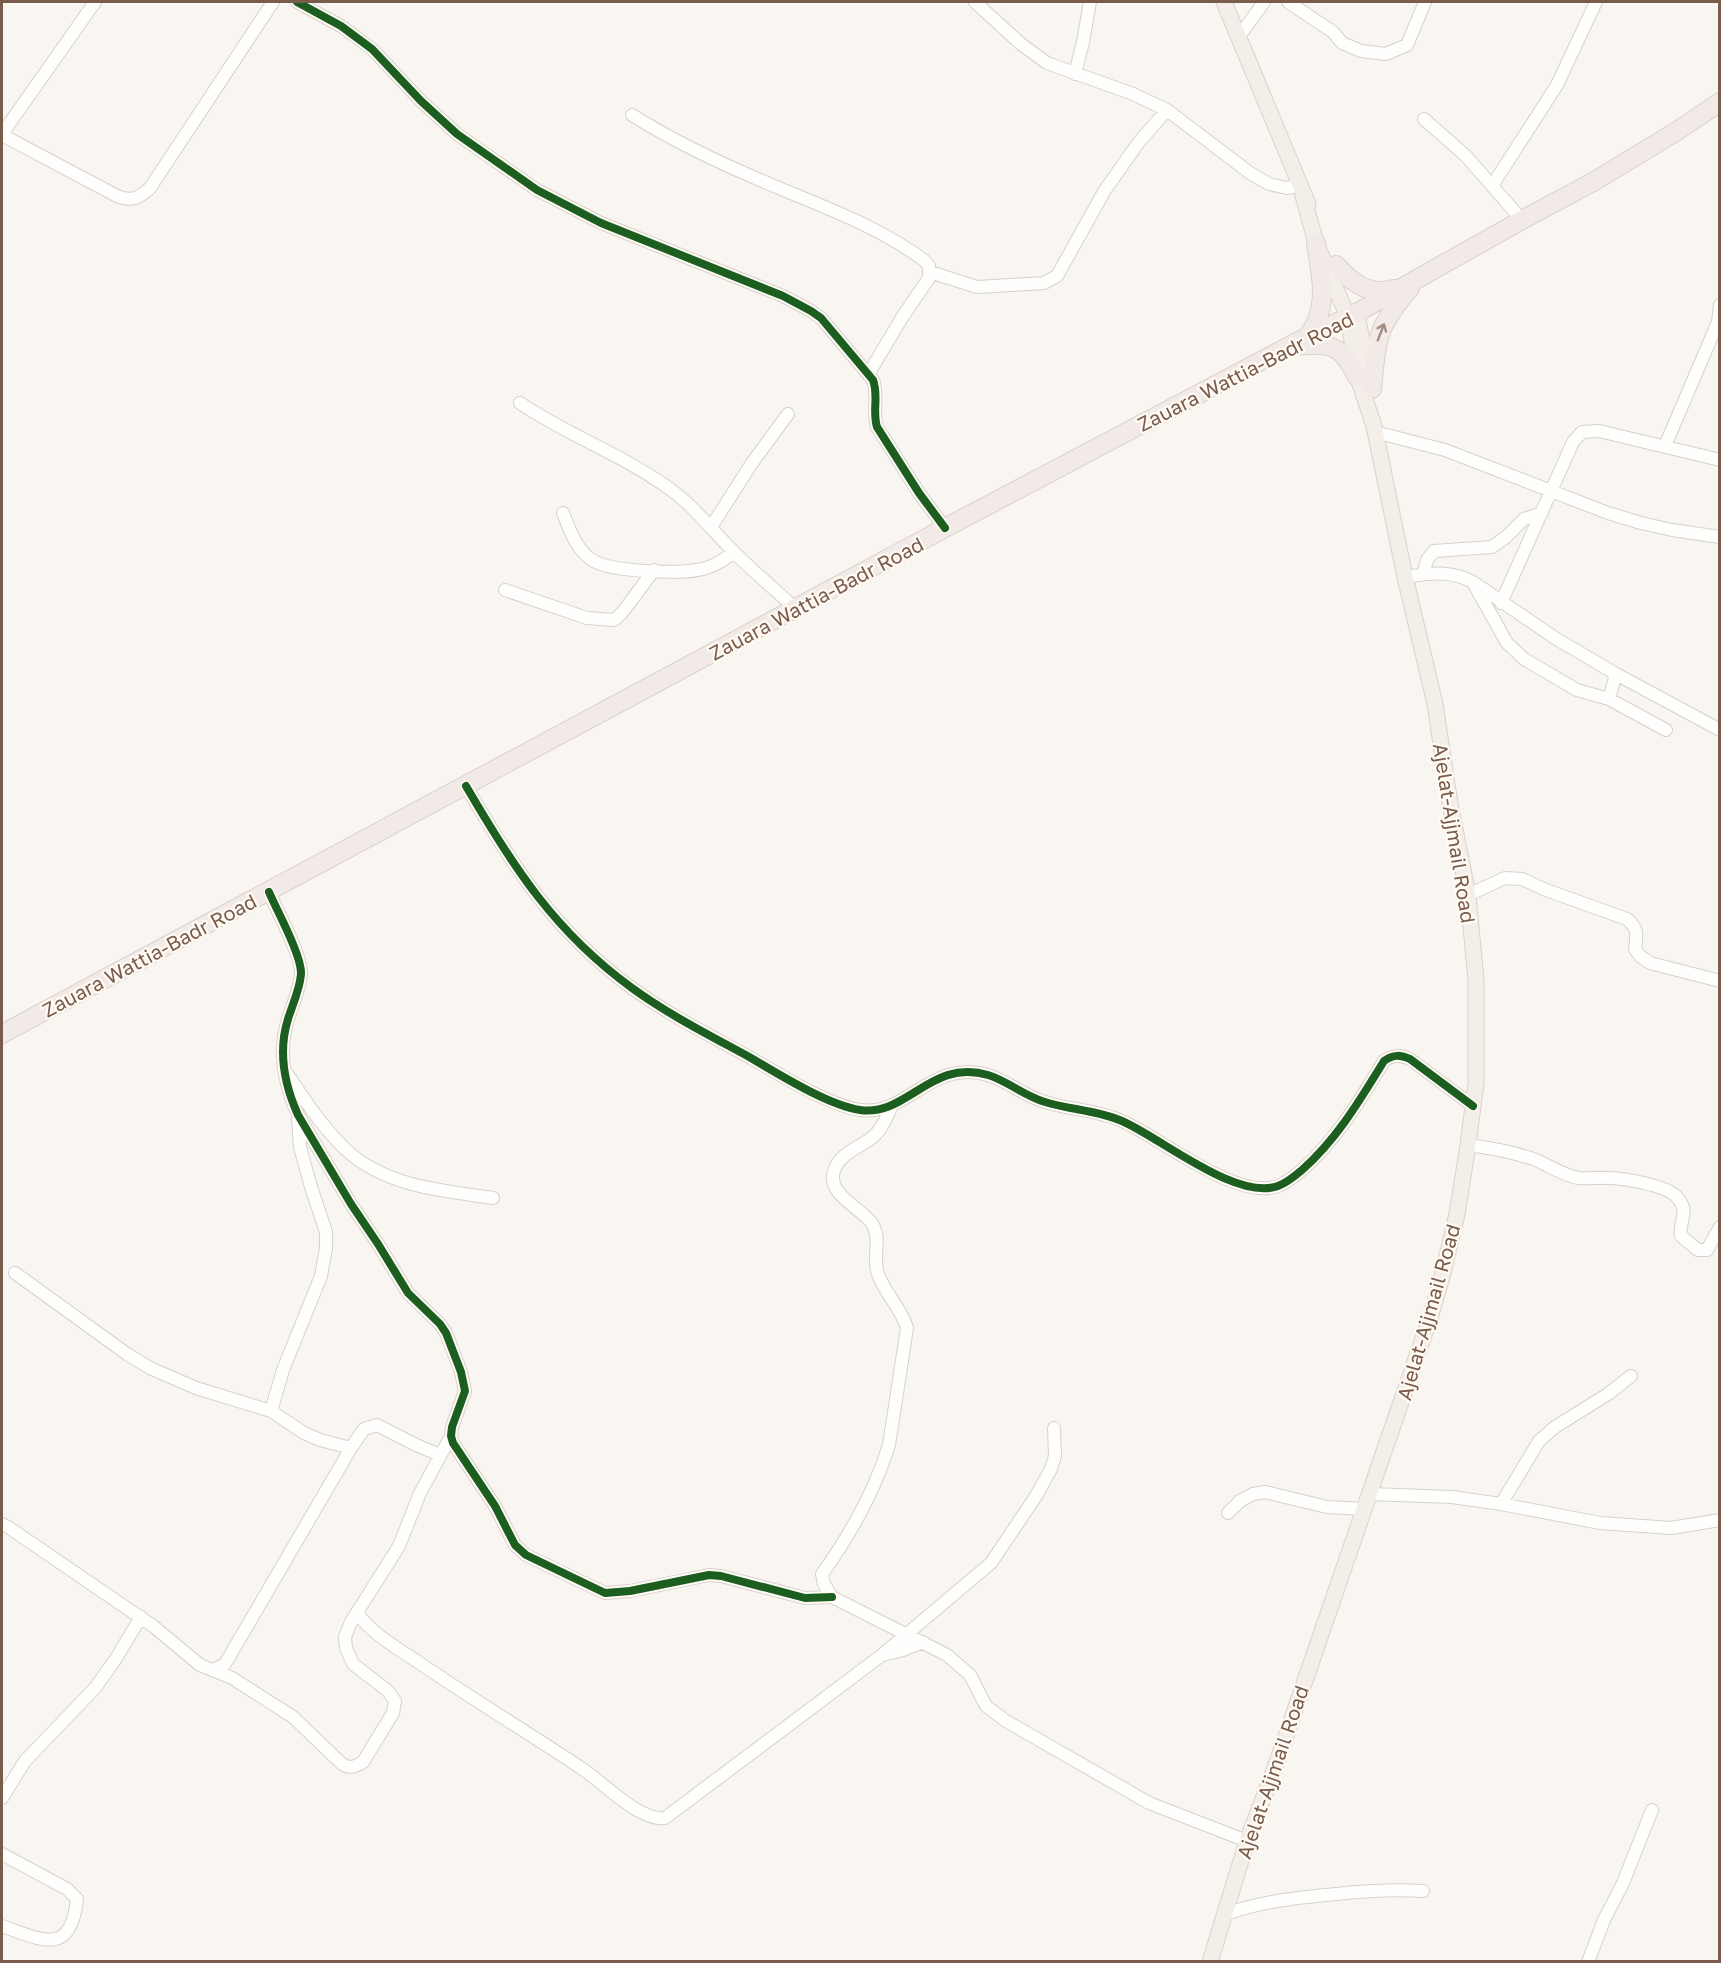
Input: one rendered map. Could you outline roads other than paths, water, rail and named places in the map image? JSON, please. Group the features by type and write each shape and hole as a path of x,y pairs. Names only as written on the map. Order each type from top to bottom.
{"highway":[{"name":"Zauara Wattia-Badr Road","path":"2,1034 945,528 1411,283 1593,182 1719,102"},
{"path":"1316,243 1322,298 1319,315 1300,340 1335,347 1365,384"},
{"path":"1336,265 1351,280 1370,290 1385,292 1411,283"},
{"path":"1365,384 1381,328 1411,283"}],"main road":[{"path":"1224,2 1301,191 1336,265 1352,315"},
{"path":"1301,191 1316,243 1352,315"},
{"name":"Ajelat-Ajjmail Road","path":"1210,1962 1247,1841 1365,1509 1442,1277 1457,1214 1476,1083 1476,980 1468,895 1450,804 1435,704 1405,577 1352,315"}],"street":[{"path":"95,2 2,134 117,196 129,200 137,198 150,188 273,2"},
{"path":"297,2 340,26 372,49 435,115 514,175 556,201 601,223 783,296 811,310 869,373 876,387 877,427 919,493 945,528"},
{"path":"975,2 1036,57 1054,66 1133,94 1167,111 1259,179 1278,187 1301,191"},
{"path":"1075,74 1090,2"},
{"path":"1238,38 1264,2"},
{"path":"1288,2 1333,32 1342,42 1361,51 1386,54 1407,45 1425,2"},
{"path":"1492,186 1557,85 1596,2"},
{"path":"930,272 977,287 1044,284 1057,276 1105,190 1139,142 1167,111"},
{"path":"632,115 718,162 872,228 920,257 929,266 929,278 869,373"},
{"path":"1424,119 1466,156 1522,220"},
{"path":"1665,446 1718,322 1719,305"},
{"path":"520,403 548,422 651,476 685,502 734,552 796,609"},
{"path":"711,527 752,463 788,414"},
{"path":"1374,429 1445,450 1608,513 1672,530 1719,537"},
{"path":"1502,603 1573,442 1582,432 1599,431 1719,460"},
{"path":"563,513 577,544 594,561 622,569 693,571 705,569 723,561 734,552"},
{"path":"1423,574 1427,560 1434,551 1492,547 1524,519 1542,513"},
{"path":"505,590 586,618 614,620 622,613 654,570"},
{"path":"1405,577 1423,574 1453,574 1473,582 1502,603 1616,674 1719,730"},
{"path":"1473,582 1507,643 1524,659 1577,690 1609,699 1666,730"},
{"path":"1609,699 1616,674"},
{"path":"466,786 502,847 530,888 592,956 627,984 672,1013 814,1092 850,1108 882,1109 928,1083 950,1074 962,1071 984,1074 999,1079 1041,1101 1095,1111 1117,1118 1144,1131 1216,1175 1242,1185 1265,1188 1278,1186 1293,1177 1319,1154 1339,1132 1384,1061 1389,1057 1401,1055 1410,1059 1473,1106"},
{"path":"1468,895 1505,878 1522,879 1626,919 1636,927 1635,949 1650,963 1719,981"},
{"path":"2,1524 141,1617 200,1665 232,1678 292,1717 348,1767 355,1767 363,1762 396,1706 388,1691 361,1671 349,1658 345,1637 347,1629 399,1546 420,1493 451,1436 465,1391 461,1372 441,1324 408,1293 382,1249 351,1204 291,1100 284,1069 284,1030 301,974 298,958 268,892"},
{"path":"284,1069 319,1120 352,1155 372,1168 395,1179 424,1187 493,1198"},
{"path":"805,1598 849,1531 885,1458 889,1445 907,1328 904,1318 877,1272 878,1243 873,1224 841,1196 835,1187 833,1173 840,1159 879,1131 892,1105"},
{"path":"271,1411 284,1370 321,1276 326,1248 326,1232 300,1147 298,1114"},
{"path":"1468,1144 1503,1150 1537,1160 1572,1177 1625,1180 1673,1193 1683,1206 1681,1236 1698,1250 1707,1250 1719,1227"},
{"path":"15,1273 150,1368 196,1388 271,1411 304,1433 320,1440 351,1448"},
{"path":"1501,1504 1539,1441 1555,1427 1608,1394 1631,1376"},
{"path":"213,1670 225,1664 364,1429 377,1425 440,1455"},
{"path":"357,1613 363,1621 392,1644 478,1703 584,1770 636,1809 649,1817 665,1818 882,1655 984,1569 1002,1549 1036,1497 1051,1469 1055,1456 1054,1428"},
{"path":"451,1436 458,1453 495,1506 515,1545 526,1555 595,1588 614,1593 708,1575 721,1576 805,1598 832,1597 923,1642 958,1663 970,1675 986,1706 1006,1720 1149,1803 1247,1841"},
{"path":"1228,1513 1240,1501 1253,1494 1265,1492 1327,1507 1365,1509"},
{"path":"1370,1494 1452,1497 1600,1523 1671,1528 1719,1520"},
{"path":"822,1574 824,1584 832,1597"},
{"path":"2,1798 25,1761 95,1688 141,1617"},
{"path":"882,1655 923,1642"},
{"path":"225,1664 232,1678"},
{"path":"1588,1962 1652,1810"},
{"path":"2,1854 67,1889 78,1899 73,1920 65,1935 59,1939 53,1941 42,1939 2,1926"},
{"path":"1223,1916 1247,1907 1287,1898 1357,1891 1423,1891"}]}
